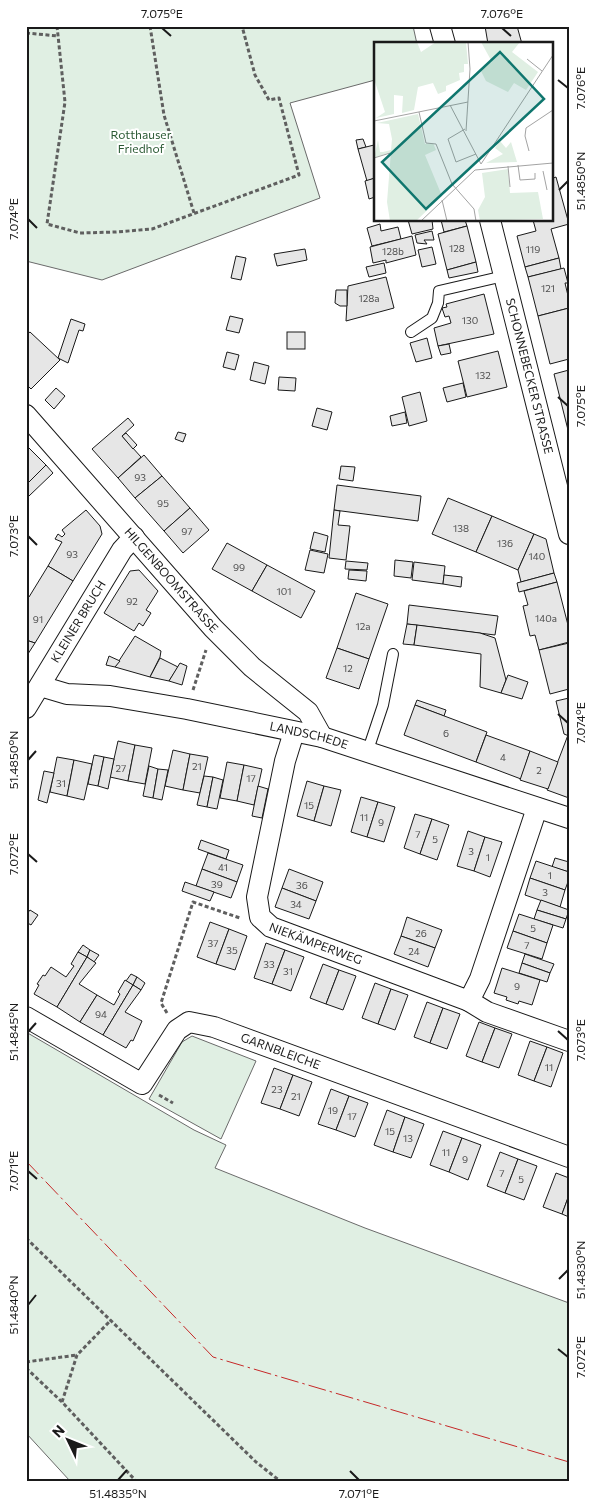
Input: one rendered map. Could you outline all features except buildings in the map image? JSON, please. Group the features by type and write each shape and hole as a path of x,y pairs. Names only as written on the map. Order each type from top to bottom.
{"street":[{"path":"440,26 444,42"},
{"name":"SCHONNEBECKER STRASSE","path":"490,221 569,534"},
{"name":"HILGENBOOMSTRASSE","path":"26,415 213,628 252,666 308,712 322,738"},
{"name":"KLEINER BRUCH","path":"26,708 122,550 134,537"},
{"name":"LANDSCHEDE","path":"40,686 67,694 110,696 187,709 322,738 569,818"},
{"name":"NIEKÄMPERWEG","path":"294,732 285,761 257,896 260,916 271,927 470,1001 486,1012 569,1041"},
{"path":"470,1001 480,979 537,808"},
{"path":"26,1017 142,1084 177,1030"},
{"name":"GARNBLEICHE","path":"177,1030 189,1022 214,1027 569,1156"}],"lane":[{"path":"412,332 432,318 438,303 439,291 504,276"},
{"path":"367,753 383,705 393,654"}],"path":[{"path":"57,26 65,102 48,224 80,233 152,228 299,175 279,98 269,100 256,75 242,26"},
{"path":"150,26 164,115 194,213"},
{"path":"26,33 58,36"},
{"path":"187,709 213,628"},
{"path":"177,1030 161,1003 193,902 247,921 260,916"},
{"path":"26,1238 256,1462 280,1481"},
{"path":"62,1402 77,1355 110,1320"},
{"path":"26,1362 77,1355"},
{"path":"26,1368 62,1402 136,1481"}],"green space":[{"name":"Rotthauser Friedhof","path":"26,26 413,26 417,42 374,42 374,80 290,103 320,198 102,280 26,261"},
{"path":"26,1032 194,1130 226,1145 215,1168 365,1228 569,1303 569,1481 70,1481 26,1433"},
{"path":"192,1036 256,1061 221,1139 149,1099 182,1042"}],"power":[{"path":"26,1161 213,1357 569,1462"}]}
